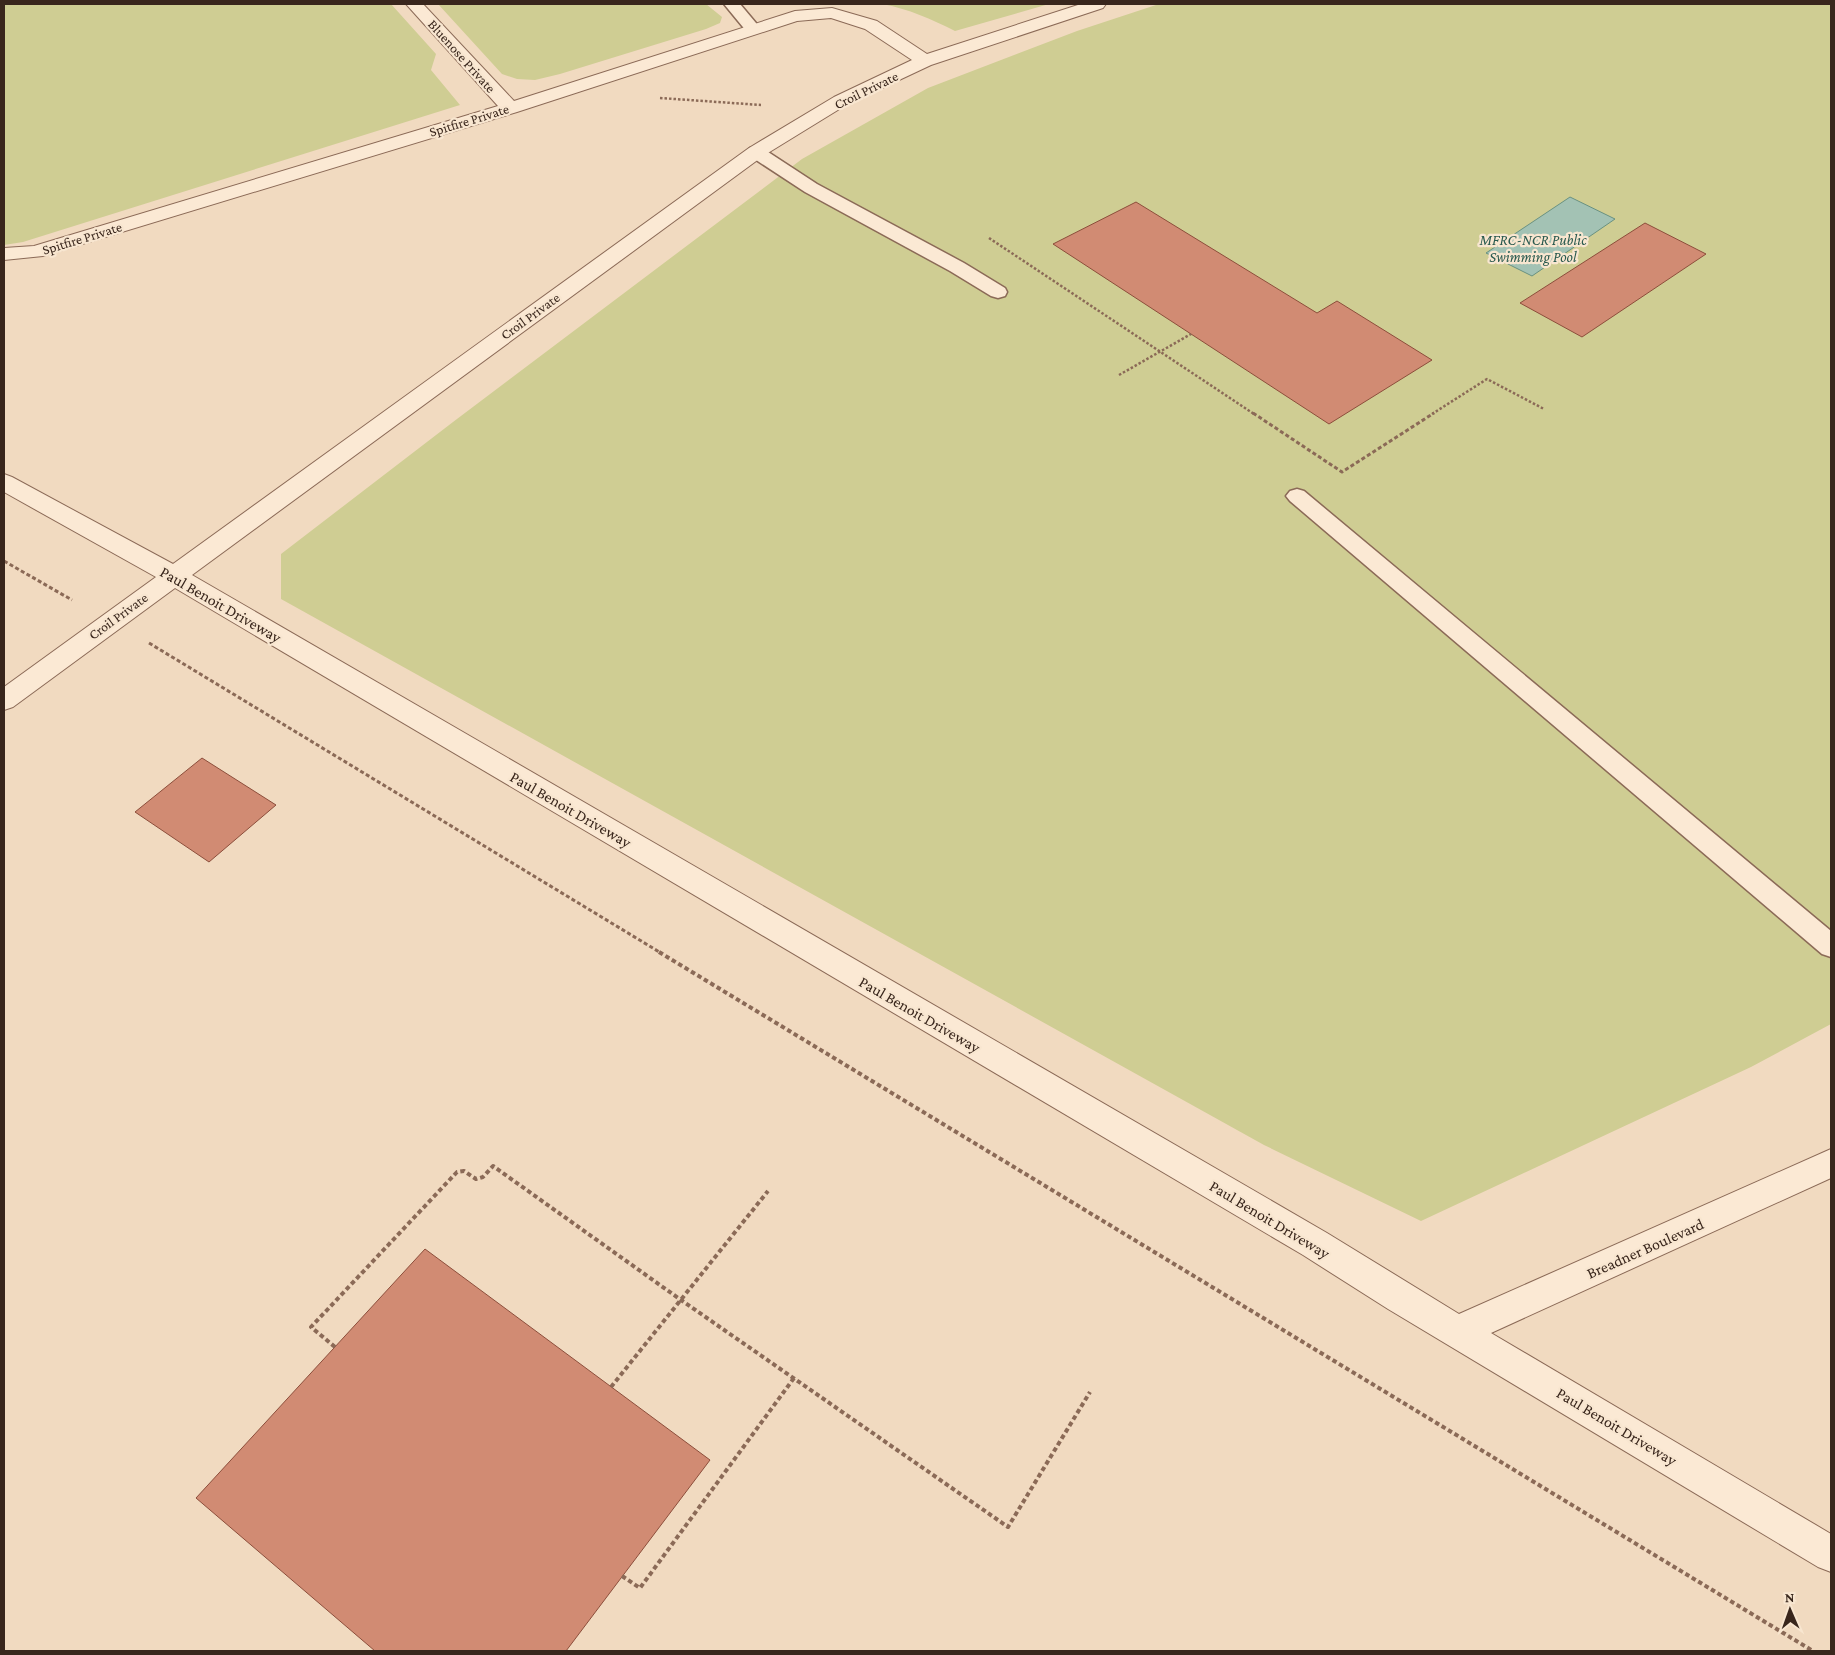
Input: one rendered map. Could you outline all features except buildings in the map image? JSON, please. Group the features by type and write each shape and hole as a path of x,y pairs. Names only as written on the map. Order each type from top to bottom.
{"street":[{"name":"Bluenose Private","path":"414,4 510,108"},
{"name":"Croil Private","path":"4,700 756,152 840,101 925,61 1097,4"},
{"name":"Spitfire Private","path":"4,254 36,252 510,108 795,16 832,13 872,25 925,61"},
{"name":"Paul Benoit Driveway","path":"4,482 173,575 1315,1244 1400,1298 1459,1331 1831,1554"},
{"name":"Breadner Boulevard","path":"1459,1331 1831,1164"}],"lane":[{"path":"732,4 753,29"},
{"path":"756,152 811,188 957,267 998,292"},
{"path":"1297,496 1831,946"}],"path":[{"path":"660,98 825,110"},
{"path":"989,238 1342,472 1487,379 1544,409"},
{"path":"1119,375 1192,334"},
{"path":"4,561 72,600"},
{"path":"146,642 1813,1651"},
{"path":"335,1347 311,1327 457,1172 464,1171 476,1179 483,1178 493,1166 681,1300 1008,1527 1090,1392"},
{"path":"611,1387 768,1191"},
{"path":"622,1576 640,1588 794,1378"}],"shaded area":[{"path":"4,4 391,4 436,54 431,70 460,105 23,242 4,245"},
{"path":"438,4 706,4 722,17 720,23 706,29 535,80 517,79 502,74"},
{"path":"882,4 1049,4 955,31 920,15"},
{"path":"1159,4 1831,4 1831,1024 1751,1067 1421,1221 1264,1145 281,599 281,554 802,159 928,88 1077,31"}],"water":[{"name":"MFRC-NCR Public Swimming Pool","path":"1570,197 1615,219 1532,276 1486,253"}]}
